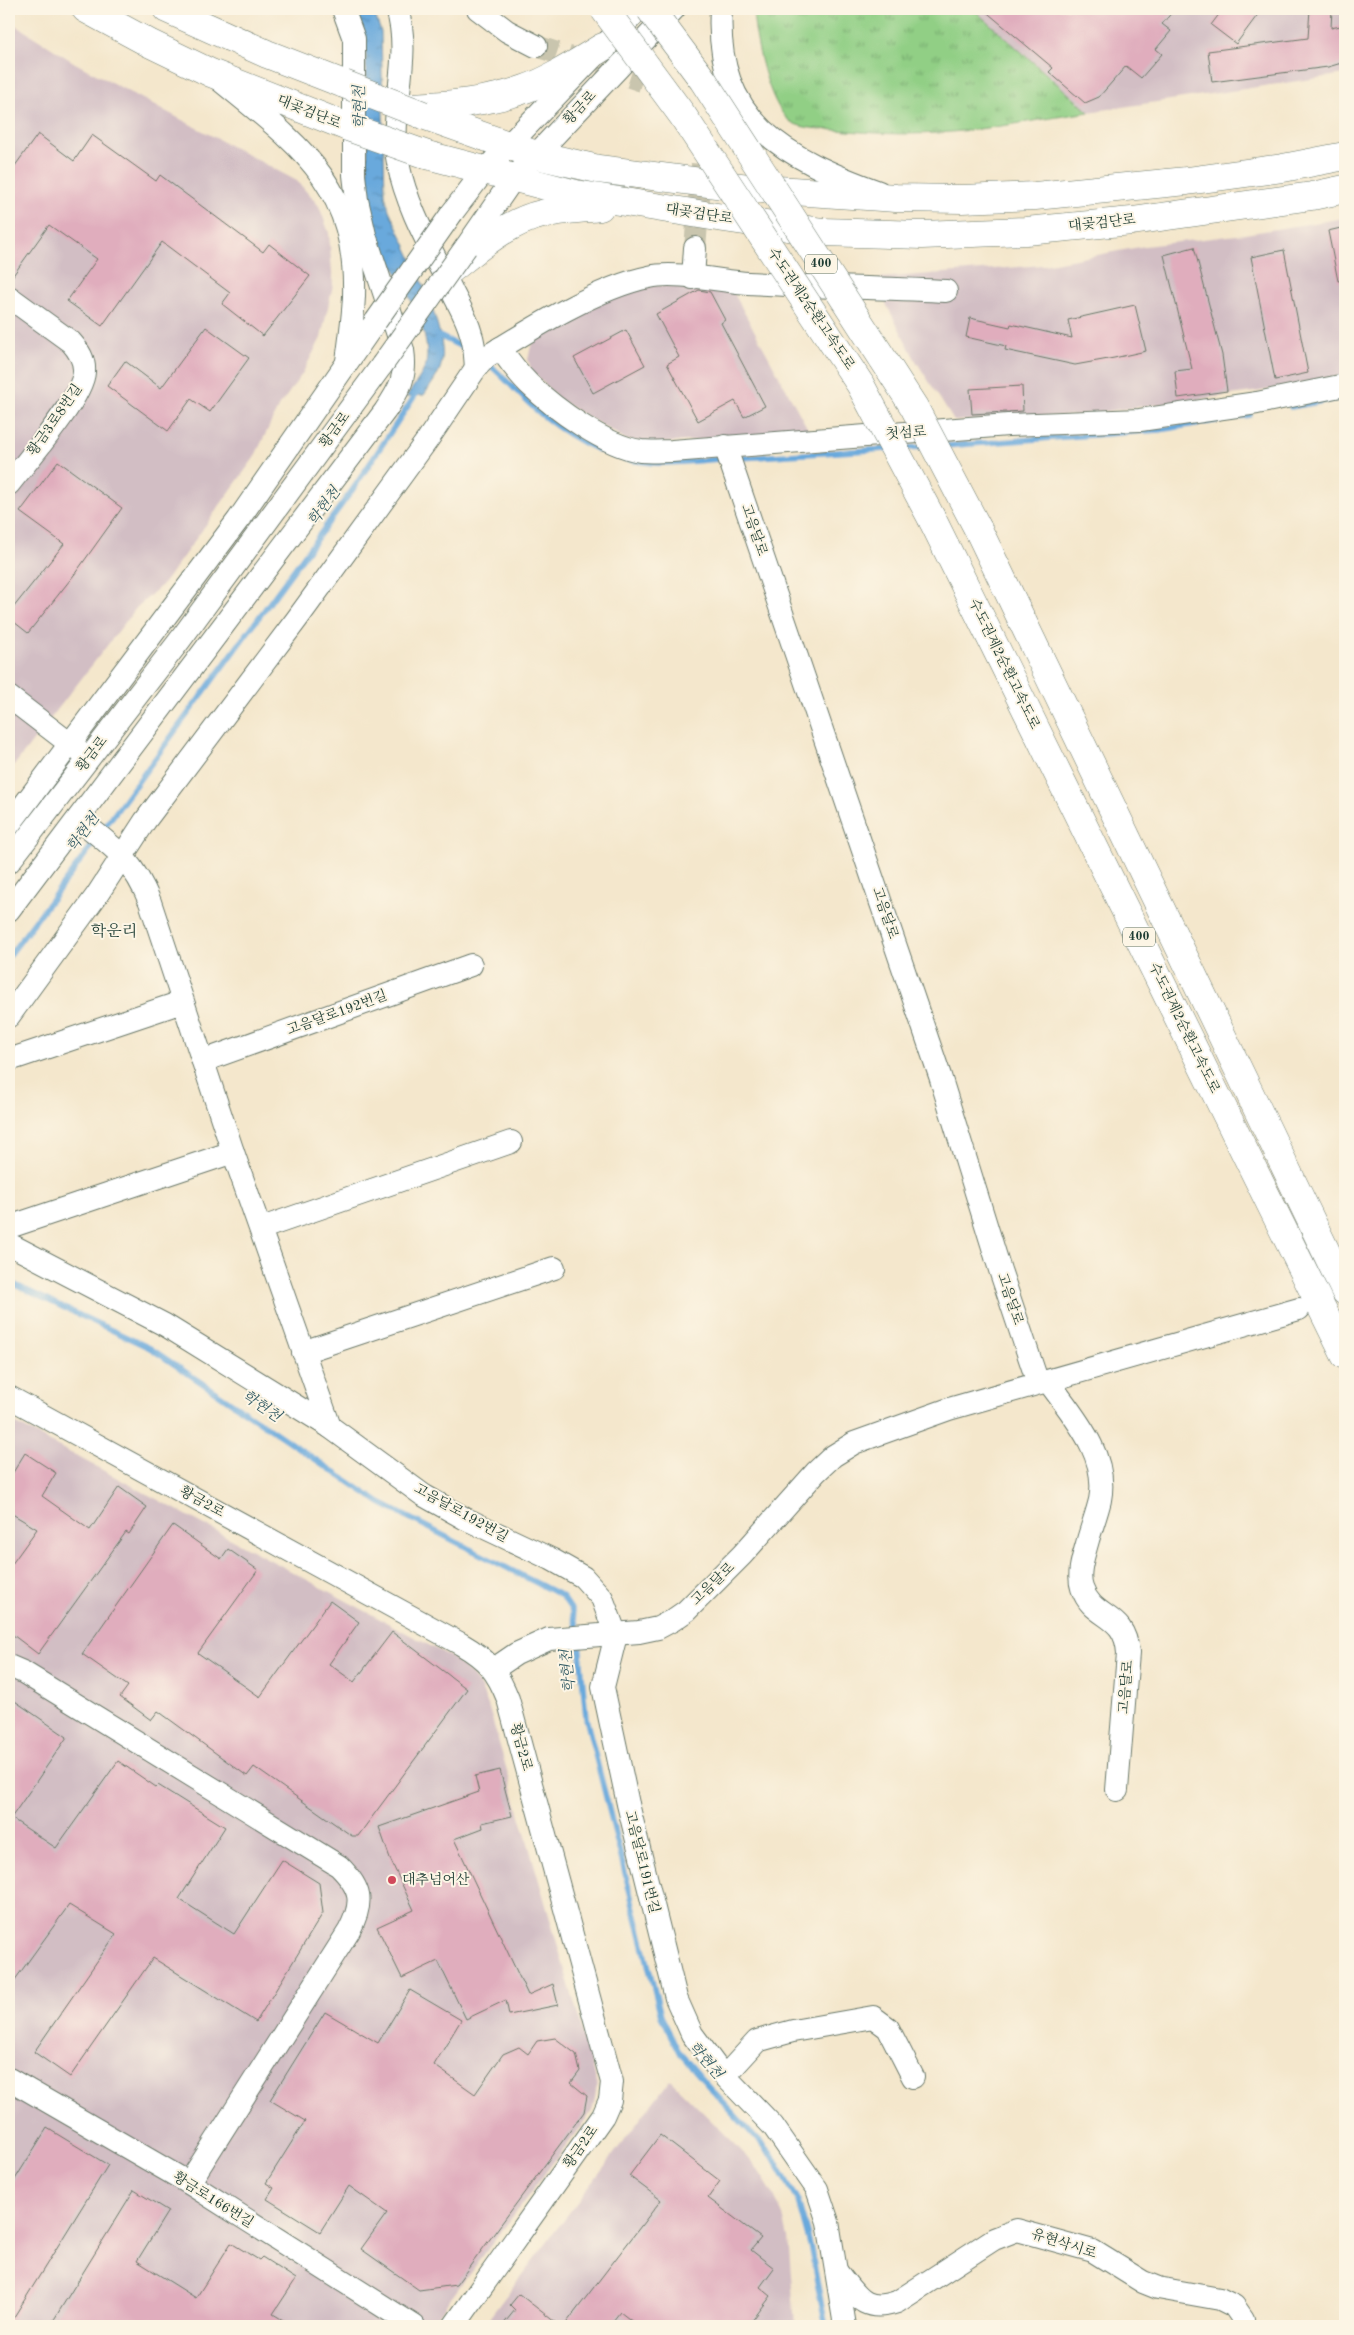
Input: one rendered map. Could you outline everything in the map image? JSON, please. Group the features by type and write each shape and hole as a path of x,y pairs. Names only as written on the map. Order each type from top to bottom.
{"main road":[{"name":"대곶검단로","path":"86,9 210,73 348,127 426,154 513,179 576,194 823,232 922,235 1026,231 1132,221 1312,196 1345,188"},
{"path":"167,9 267,54 344,84 419,109 508,146 536,155 598,169 748,188 896,198 962,199 1063,193 1187,181 1283,168 1345,156"},
{"name":"수도권제2순환고속도로","path":"604,9 683,116 860,384 932,519 1345,1355"},
{"name":"400","path":"650,9 703,80 914,407 978,529 1345,1291"},
{"path":"419,109 467,102 525,90 548,80 603,47"},
{"path":"450,270 473,247 541,214 629,203"}],"street":[{"path":"9,910 81,822 385,411 404,378 403,350 365,235 357,200 354,175 354,39 343,9"},
{"path":"397,9 402,31 396,124 398,162 407,199 468,322 473,341 476,368"},
{"path":"478,9 507,31 536,46"},
{"name":"황금로","path":"9,825 226,536 452,213 484,171 639,9"},
{"name":"황금로","path":"473,247 513,179 674,9"},
{"path":"721,9 719,33 722,58 728,77 739,100 750,116 776,142 811,165 896,198"},
{"path":"210,73 295,144 326,180 341,211 348,232 354,276 354,297 347,364"},
{"path":"642,80 676,96 688,108 694,118 703,145"},
{"path":"693,278 695,248"},
{"name":"황금로","path":"9,862 180,640 450,270"},
{"path":"9,1016 119,852 133,838 297,619 400,478 476,368 486,357 590,299 632,281 651,276 668,275 759,283 946,290"},
{"name":"황금3로8번길","path":"9,297 71,342 78,350 84,362 84,374 78,390 62,414 9,484"},
{"name":"첫섬로","path":"500,348 515,368 536,390 563,412 618,444 640,450 672,451 1008,425 1140,420 1257,403 1345,385"},
{"name":"고음달로","path":"725,446 937,1066 1000,1270 1043,1382 1080,1425 1098,1464 1100,1498 1080,1573 1082,1588 1090,1602 1123,1629 1127,1639 1128,1653 1117,1790"},
{"path":"9,697 89,758"},
{"path":"81,822 119,852 136,872 150,902 233,1152 262,1228 330,1427"},
{"name":"고음달로192번길","path":"203,1060 472,965"},
{"path":"15,1058 182,1002"},
{"path":"262,1228 511,1142"},
{"path":"9,1227 233,1152"},
{"name":"고음달로192번길","path":"9,1244 165,1325 261,1382 330,1427 423,1495 464,1518 551,1559 583,1577 602,1598 608,1636"},
{"path":"303,1352 554,1268"},
{"name":"고음달로","path":"494,1669 532,1646 548,1639 608,1636 658,1628 686,1611 742,1555 816,1472 833,1456 854,1443 949,1409 1299,1309"},
{"name":"황금2로","path":"9,1397 432,1627 480,1655 494,1669 508,1699 612,2082 610,2100 603,2116 454,2326"},
{"name":"고음달로191번길","path":"608,1636 603,1687 628,1804 676,1998 692,2034 725,2076 773,2126 817,2189 828,2222 845,2326"},
{"path":"9,1666 23,1672 147,1747 339,1866 350,1877 357,1890 360,1902 357,1915 349,1931 188,2183"},
{"path":"725,2076 757,2041 792,2031 873,2017 888,2028 913,2077"},
{"name":"황금로166번길","path":"9,2079 188,2183 414,2326"},
{"name":"유현삭시로","path":"837,2272 855,2295 867,2305 882,2307 898,2302 994,2239 1017,2230 1093,2251 1143,2282 1158,2288 1220,2299 1234,2306 1243,2319 1244,2326"}],"shaded area":[{"path":"973,9 1345,9 1345,74 1089,112"},
{"path":"9,21 75,63 297,181 319,206 329,233 333,285 321,338 302,374 278,408 254,458 164,583 137,607 9,772"},
{"path":"1345,218 1345,375 1261,391 1076,415 954,421 916,361 883,298 881,278 1044,265 1145,246 1245,234"},
{"path":"650,285 731,288 809,431 650,444 627,440 561,401 532,371 528,360 531,346 540,336 611,298"},
{"path":"9,1420 451,1657 473,1676 481,1688 488,1705 597,2084 592,2111 430,2326 9,2326"},
{"path":"670,2080 739,2148 760,2173 773,2194 783,2216 788,2237 795,2326 483,2326"}],"green space":[{"path":"753,9 973,9 1089,112 953,132 872,133 801,126 791,122 783,114 769,86 759,52"}],"water":[{"path":"353,9 373,9 381,32 385,195 389,210 432,307 442,346 442,361 439,370 424,395 406,397 425,368 427,350 418,317 379,237 372,213 368,188 365,40"}],"building":[{"path":"983,9 1175,9 1162,24 1171,31 1156,49 1162,54 1141,78 1126,66 1099,97 1085,103 1049,72 1053,68"},
{"path":"1223,9 1262,9 1236,44 1211,25"},
{"path":"1310,9 1332,9 1331,28 1345,25 1345,62 1328,67 1212,82 1208,51 1308,38"},
{"path":"38,134 74,161 92,135 156,181 160,175 263,252 269,244 310,276 263,336 222,304 230,293 162,242 102,326 67,301 97,259 49,225 9,281 9,174"},
{"path":"1345,227 1345,280 1338,281 1328,231"},
{"path":"1194,247 1222,355 1227,391 1178,398 1175,371 1192,369 1164,255"},
{"path":"1284,250 1308,373 1275,380 1251,257"},
{"path":"699,290 710,292 725,320 721,323 765,406 744,417 735,401 698,421 667,364 679,357 656,314"},
{"path":"1135,305 1146,351 1114,358 1075,365 1005,350 1006,346 966,337 970,318 1010,327 1011,324 1072,338 1068,320"},
{"path":"206,327 249,358 210,412 191,399 168,431 107,386 125,361 161,388"},
{"path":"626,330 645,365 593,393 574,358"},
{"path":"1022,386 1023,411 972,414 970,389"},
{"path":"58,461 122,508 74,575 28,633 9,618 9,613 64,544 20,512"},
{"path":"25,1453 56,1473 42,1496 90,1530 119,1487 147,1507 129,1534 126,1532 38,1654 9,1632 9,1568 37,1529 9,1512 9,1479"},
{"path":"173,1525 221,1559 228,1549 258,1570 198,1653 260,1697 330,1601 359,1622 329,1664 354,1682 392,1632 467,1689 358,1836 352,1836 254,1767 247,1776 158,1711 151,1720 120,1697 128,1686 82,1654"},
{"path":"9,1697 67,1737 11,1818 56,1848 118,1761 156,1787 158,1785 225,1827 179,1899 234,1934 282,1860 319,1883 323,1913 256,2022 153,1958 70,2077 34,2052 116,1934 69,1905 9,1988"},
{"path":"500,1770 512,1816 482,1823 483,1828 454,1839 528,1995 553,1984 558,2005 509,2015 506,2000 466,2019 438,1961 402,1978 377,1927 414,1910 391,1861 379,1827 479,1792 475,1776"},
{"path":"410,1990 461,2020 434,2065 475,2094 503,2054 519,2047 528,2054 537,2041 555,2038 576,2054 580,2071 571,2083 587,2096 584,2112 456,2285 419,2290 361,2249 387,2213 349,2186 320,2232 267,2199 274,2188 266,2183 305,2121 270,2100 325,2012 378,2043"},
{"path":"47,2128 108,2165 9,2325 9,2189"},
{"path":"660,2135 720,2181 708,2198 761,2238 751,2250 774,2268 760,2287 771,2296 748,2326 638,2326 620,2312 609,2326 564,2326 661,2200 629,2176"},
{"path":"134,2190 168,2211 137,2261 196,2298 231,2243 259,2260 262,2257 296,2279 273,2314 293,2326 50,2326"},
{"path":"519,2294 560,2326 502,2326 515,2310 510,2305"}],"waterway":[{"path":"435,334 464,348"},
{"path":"492,367 535,409 554,424 580,441 608,454 653,463 718,459"},
{"name":"학현천","path":"101,832 351,492 418,391"},
{"path":"1291,407 1345,397"},
{"path":"943,446 1159,430 1250,415"},
{"path":"903,448 927,447"},
{"path":"740,458 887,449"},
{"name":"학현천","path":"9,956 96,840"},
{"name":"학현천","path":"9,1282 150,1348 380,1503 562,1596 571,1609 578,1631"},
{"name":"학현천","path":"579,1641 586,1718 661,2016 679,2052 772,2155 798,2201 810,2245 826,2326"}],"tunnel":[{"path":"536,46 642,81"},
{"path":"695,248 702,164"}],"place":[{"name":"대추넘어산","path":"392,1880"}],"district":[{"name":"학운리","path":"114,932"}]}
